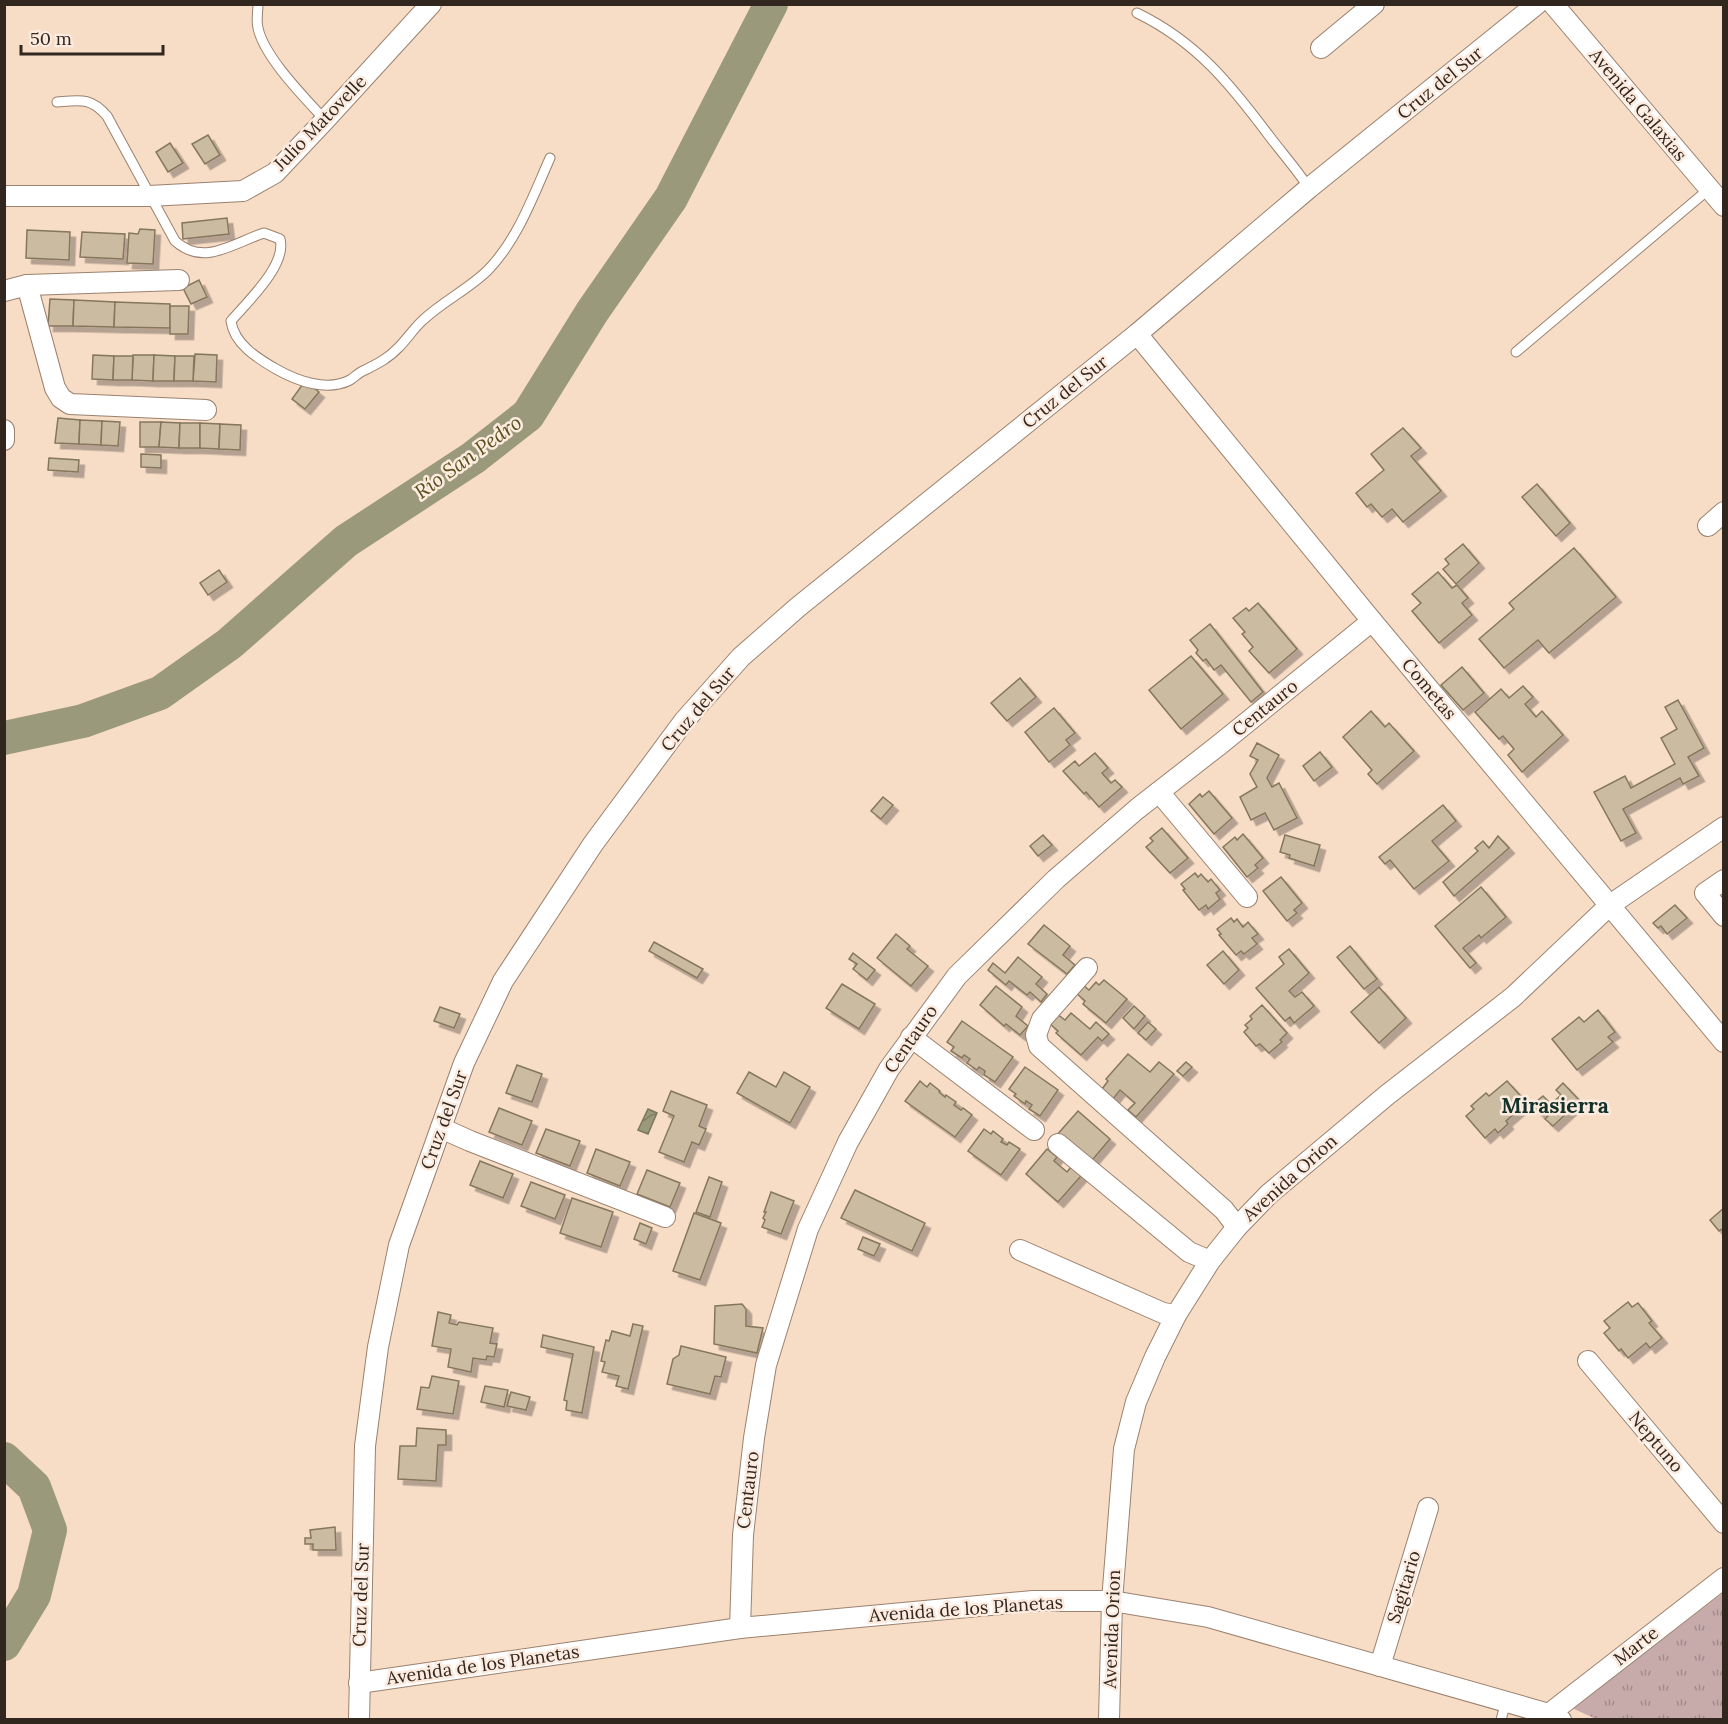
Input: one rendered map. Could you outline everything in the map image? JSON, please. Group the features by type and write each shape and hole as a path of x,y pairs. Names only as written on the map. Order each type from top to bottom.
{"street":[{"name":"Julio Matovelle","path":"4,196 149,196 243,191 274,172 431,4"},
{"path":"1320,48 1374,4"},
{"name":"Cruz del Sur","path":"359,1719 365,1446 378,1347 399,1245 464,1063 503,981 593,844 692,713 741,657 798,607 1137,334 1310,188 1537,4"},
{"name":"Avenida Galaxias","path":"1552,4 1724,206"},
{"path":"4,291 27,285 179,280"},
{"path":"27,285 55,388 61,398 70,404 206,410"},
{"name":"Cometas","path":"1137,334 1372,621 1724,1042"},
{"path":"4,430 4,440"},
{"path":"1708,526 1724,512"},
{"name":"Centauro","path":"740,1628 743,1535 754,1438 766,1365 808,1228 848,1142 889,1069 957,975 1065,871 1159,792 1372,621"},
{"path":"1159,792 1247,897"},
{"name":"Avenida Orion","path":"1109,1719 1112,1602 1124,1449 1136,1402 1155,1357 1176,1315 1210,1261 1237,1227 1269,1194 1386,1095 1513,997 1610,905 1724,827"},
{"path":"1724,880 1704,893 1724,916"},
{"path":"1087,968 1042,1019 1036,1035 1039,1046 1224,1210 1237,1227"},
{"path":"910,1037 1034,1130"},
{"path":"441,1128 665,1217"},
{"path":"1058,1144 1189,1252 1210,1261"},
{"path":"1020,1250 1162,1313 1176,1315"},
{"name":"Neptuno","path":"1588,1361 1724,1523"},
{"name":"Sagitario","path":"1380,1666 1428,1508"},
{"name":"Marte","path":"1555,1717 1724,1578"},
{"name":"Avenida de los Planetas","path":"359,1683 740,1628 1033,1601 1112,1602 1208,1617 1380,1666 1503,1710 1555,1717"}],"lane":[{"path":"258,4 257,25 264,47 325,120"},
{"path":"1137,13 1162,25 1214,68 1253,113 1310,188"},
{"path":"57,102 85,99 99,107 107,116 175,241 184,249 196,254 221,250 264,233 280,239 282,245 277,265 231,321 232,328 250,353 294,378 323,386 350,380 362,371 381,363 398,348 420,322 488,270 504,251 518,228 550,158"},
{"path":"1516,352 1709,189"}],"green space":[{"path":"1723,1593 1723,1719 1596,1719 1572,1708"}],"water":[{"path":"648,1109 657,1113 648,1134 638,1130"}],"building":[{"path":"208,135 220,155 205,164 192,144"},
{"path":"170,143 183,163 168,172 156,152"},
{"path":"227,218 229,234 183,239 182,223"},
{"path":"140,229 155,230 153,264 127,263 129,233 138,234"},
{"path":"27,230 70,232 69,260 26,258"},
{"path":"82,232 125,234 123,259 80,257"},
{"path":"199,280 207,297 191,304 183,288"},
{"path":"50,299 74,300 73,326 48,326"},
{"path":"74,300 115,302 114,327 73,326"},
{"path":"115,302 170,304 170,328 114,327"},
{"path":"170,306 189,306 188,334 170,334"},
{"path":"195,354 217,355 216,382 193,381"},
{"path":"93,355 114,356 113,380 92,379"},
{"path":"133,355 154,355 153,381 132,380"},
{"path":"154,355 175,356 174,381 153,381"},
{"path":"114,356 133,356 132,380 113,380"},
{"path":"175,356 194,356 193,381 174,381"},
{"path":"305,381 319,392 305,409 292,399"},
{"path":"58,418 80,420 79,444 55,443"},
{"path":"80,420 102,421 101,445 79,444"},
{"path":"102,421 120,422 118,446 101,445"},
{"path":"140,422 161,422 159,447 140,447"},
{"path":"161,422 180,423 179,448 159,447"},
{"path":"180,423 200,423 200,448 179,448"},
{"path":"200,423 220,424 219,449 200,448"},
{"path":"220,424 241,425 240,450 219,449"},
{"path":"1403,428 1421,448 1411,456 1441,491 1403,522 1392,509 1382,517 1371,504 1367,507 1356,493 1384,470 1371,454"},
{"path":"141,454 161,455 161,468 141,467"},
{"path":"49,458 79,460 78,472 48,470"},
{"path":"1537,484 1570,523 1556,536 1522,497"},
{"path":"1463,544 1479,563 1456,584 1443,569 1449,564 1445,559"},
{"path":"1574,548 1616,597 1549,653 1538,640 1504,668 1479,639 1514,609 1509,603"},
{"path":"219,570 227,582 208,595 200,583"},
{"path":"1438,572 1452,588 1457,585 1468,598 1462,603 1472,615 1439,643 1412,611 1421,603 1412,594"},
{"path":"1258,603 1297,649 1269,673 1249,651 1253,647 1242,634 1245,632 1233,618 1246,608 1249,611"},
{"path":"1210,624 1263,692 1251,702 1221,665 1214,670 1206,659 1203,661 1196,653 1198,650 1190,640"},
{"path":"1191,656 1223,694 1181,729 1149,690"},
{"path":"1462,667 1484,693 1463,710 1441,685"},
{"path":"1020,678 1036,697 1007,721 991,703"},
{"path":"1523,686 1533,697 1525,704 1536,717 1542,711 1563,735 1522,772 1508,755 1514,749 1503,736 1499,739 1475,712 1501,689 1509,698"},
{"path":"1678,700 1704,748 1688,757 1699,776 1683,784 1680,778 1623,809 1636,833 1621,841 1594,792 1625,776 1631,788 1675,764 1661,738 1677,729 1665,707"},
{"path":"1054,708 1075,733 1066,740 1070,745 1049,762 1025,732"},
{"path":"1371,711 1385,727 1389,723 1414,751 1377,784 1368,774 1372,770 1343,737"},
{"path":"1257,743 1279,755 1267,778 1272,787 1279,783 1297,818 1274,830 1265,813 1251,820 1240,797 1257,787 1250,774 1258,760 1250,756"},
{"path":"1320,752 1332,767 1314,781 1303,766"},
{"path":"1095,753 1108,768 1102,773 1111,783 1115,780 1122,787 1099,807 1063,771 1075,761 1079,766"},
{"path":"1209,791 1232,818 1214,834 1189,804 1200,794 1202,797"},
{"path":"883,797 893,805 881,819 871,811"},
{"path":"1443,805 1456,821 1432,841 1449,861 1414,889 1390,860 1385,864 1379,857"},
{"path":"1162,828 1188,858 1170,873 1146,847 1153,841 1150,838"},
{"path":"1243,834 1263,858 1255,865 1258,868 1247,877 1223,847 1235,837 1237,840"},
{"path":"1043,835 1052,845 1038,856 1030,846"},
{"path":"1285,835 1320,845 1314,866 1289,858 1290,855 1280,852"},
{"path":"1498,836 1509,848 1454,896 1443,882 1478,851 1475,848 1483,841 1489,848"},
{"path":"1195,873 1198,877 1201,874 1208,882 1211,879 1220,890 1216,893 1220,899 1208,909 1206,905 1199,910 1183,890 1185,889 1181,884"},
{"path":"1281,877 1302,903 1294,910 1297,913 1287,921 1263,891"},
{"path":"1481,887 1506,917 1481,938 1479,935 1463,948 1476,963 1470,968 1435,926"},
{"path":"1675,905 1687,918 1667,934 1661,926 1658,928 1653,923"},
{"path":"1231,918 1234,922 1237,919 1243,927 1248,922 1258,934 1252,938 1257,944 1244,954 1241,951 1236,955 1219,935 1221,934 1217,929"},
{"path":"1044,925 1070,946 1063,955 1075,965 1067,974 1028,944"},
{"path":"896,934 910,946 907,949 928,966 911,986 877,958"},
{"path":"654,942 703,969 697,978 649,951"},
{"path":"1350,946 1377,979 1364,989 1337,957"},
{"path":"1289,949 1309,973 1289,991 1295,997 1302,992 1314,1006 1294,1023 1290,1017 1285,1021 1256,988 1284,964 1279,957"},
{"path":"1223,951 1239,970 1224,984 1207,965"},
{"path":"853,953 875,970 867,980 853,969 857,964 849,959"},
{"path":"1018,957 1042,977 1036,984 1047,994 1041,1002 1030,992 1027,995 1009,981 1006,985 988,970 993,963 1005,973"},
{"path":"1104,980 1127,999 1106,1023 1083,1004 1085,1001 1076,993 1083,985 1089,990 1096,982 1099,985"},
{"path":"842,984 875,1004 859,1029 826,1008"},
{"path":"996,986 1022,1007 1016,1016 1028,1026 1020,1035 1006,1024 1004,1026 980,1005"},
{"path":"1379,987 1406,1018 1379,1043 1351,1012"},
{"path":"1262,1005 1287,1033 1280,1040 1282,1042 1269,1053 1260,1044 1256,1046 1244,1032 1248,1028 1245,1025 1252,1019 1250,1016"},
{"path":"1134,1006 1145,1016 1134,1029 1123,1018"},
{"path":"440,1007 460,1014 454,1028 434,1021"},
{"path":"1598,1010 1615,1032 1608,1037 1613,1042 1577,1070 1552,1039 1579,1017 1584,1022"},
{"path":"1071,1013 1090,1029 1096,1022 1109,1034 1102,1041 1098,1037 1081,1055 1056,1033 1058,1031 1049,1023 1057,1014 1065,1020"},
{"path":"962,1021 1013,1057 995,1082 984,1075 985,1071 979,1067 977,1070 967,1063 970,1059 964,1055 962,1058 951,1051 954,1047 947,1042"},
{"path":"1148,1022 1156,1029 1146,1040 1138,1033"},
{"path":"1128,1054 1150,1072 1159,1062 1174,1074 1136,1117 1128,1110 1135,1103 1120,1090 1113,1099 1102,1089 1108,1081 1106,1079"},
{"path":"1186,1062 1192,1067 1183,1076 1177,1071"},
{"path":"517,1065 542,1074 532,1102 506,1093"},
{"path":"1025,1067 1058,1090 1040,1116 1029,1109 1032,1105 1026,1101 1025,1104 1009,1089"},
{"path":"749,1072 776,1087 784,1072 810,1087 790,1123 737,1093"},
{"path":"920,1081 927,1087 930,1083 945,1097 946,1095 956,1102 954,1105 972,1115 955,1137 905,1101"},
{"path":"1507,1081 1527,1103 1506,1121 1508,1124 1498,1133 1495,1129 1485,1138 1466,1116 1474,1109 1471,1106 1486,1093 1489,1096"},
{"path":"1563,1083 1580,1101 1553,1126 1545,1119 1548,1116 1542,1110 1539,1113 1532,1105 1543,1096 1551,1104 1561,1095 1556,1090"},
{"path":"671,1091 707,1105 699,1126 706,1129 699,1145 692,1142 684,1162 659,1152 674,1116 663,1111"},
{"path":"499,1108 532,1121 522,1145 489,1132"},
{"path":"1078,1111 1110,1139 1088,1165 1056,1136"},
{"path":"546,1129 580,1141 570,1166 536,1153"},
{"path":"984,1129 991,1134 993,1131 1003,1139 1001,1142 1007,1145 1009,1142 1020,1149 1001,1175 968,1151"},
{"path":"596,1149 630,1162 620,1186 587,1173"},
{"path":"1047,1149 1057,1157 1054,1161 1067,1172 1071,1167 1081,1176 1058,1202 1026,1174"},
{"path":"480,1161 513,1174 503,1198 470,1185"},
{"path":"647,1170 680,1183 670,1207 637,1194"},
{"path":"709,1177 722,1182 710,1217 696,1212"},
{"path":"531,1182 565,1195 555,1219 521,1206"},
{"path":"855,1190 925,1223 912,1251 841,1218"},
{"path":"771,1192 794,1201 781,1234 762,1227"},
{"path":"572,1198 613,1212 601,1247 560,1233"},
{"path":"1724,1208 1724,1228 1719,1231 1710,1220"},
{"path":"694,1213 721,1223 700,1280 673,1271"},
{"path":"640,1223 652,1228 646,1244 634,1239"},
{"path":"863,1237 880,1244 874,1256 858,1249"},
{"path":"1628,1302 1632,1307 1638,1303 1652,1321 1649,1323 1662,1338 1650,1348 1646,1343 1628,1358 1604,1333 1610,1328 1604,1321"},
{"path":"742,1304 746,1309 746,1326 763,1328 757,1353 714,1344 715,1306"},
{"path":"438,1312 451,1315 449,1323 457,1325 459,1322 493,1328 490,1343 497,1344 494,1357 487,1356 486,1360 473,1358 471,1372 448,1367 451,1349 432,1346"},
{"path":"633,1324 643,1326 628,1389 616,1386 619,1376 602,1372 605,1362 601,1361 606,1340 609,1341 612,1331 630,1336"},
{"path":"543,1335 594,1347 582,1413 566,1410 567,1401 564,1400 573,1354 541,1347"},
{"path":"681,1346 726,1357 721,1377 715,1376 710,1394 667,1384 673,1359 679,1355"},
{"path":"432,1376 459,1381 453,1414 417,1409 421,1387 429,1388"},
{"path":"485,1386 508,1390 504,1407 481,1402"},
{"path":"511,1392 530,1397 526,1410 507,1406"},
{"path":"417,1428 446,1430 446,1445 438,1445 436,1481 398,1479 400,1446 416,1446"},
{"path":"335,1527 336,1550 313,1550 313,1544 305,1544 305,1538 311,1538 310,1530"}],"waterway":[{"name":"Río San Pedro","path":"4,738 83,721 160,693 229,644 346,541 473,458 528,415 592,312 671,198 771,4"},
{"name":"Río San Pedro","path":"4,1459 34,1487 50,1530 34,1595 4,1644"}],"district":[{"name":"Mirasierra","path":"1555,1106"}]}
